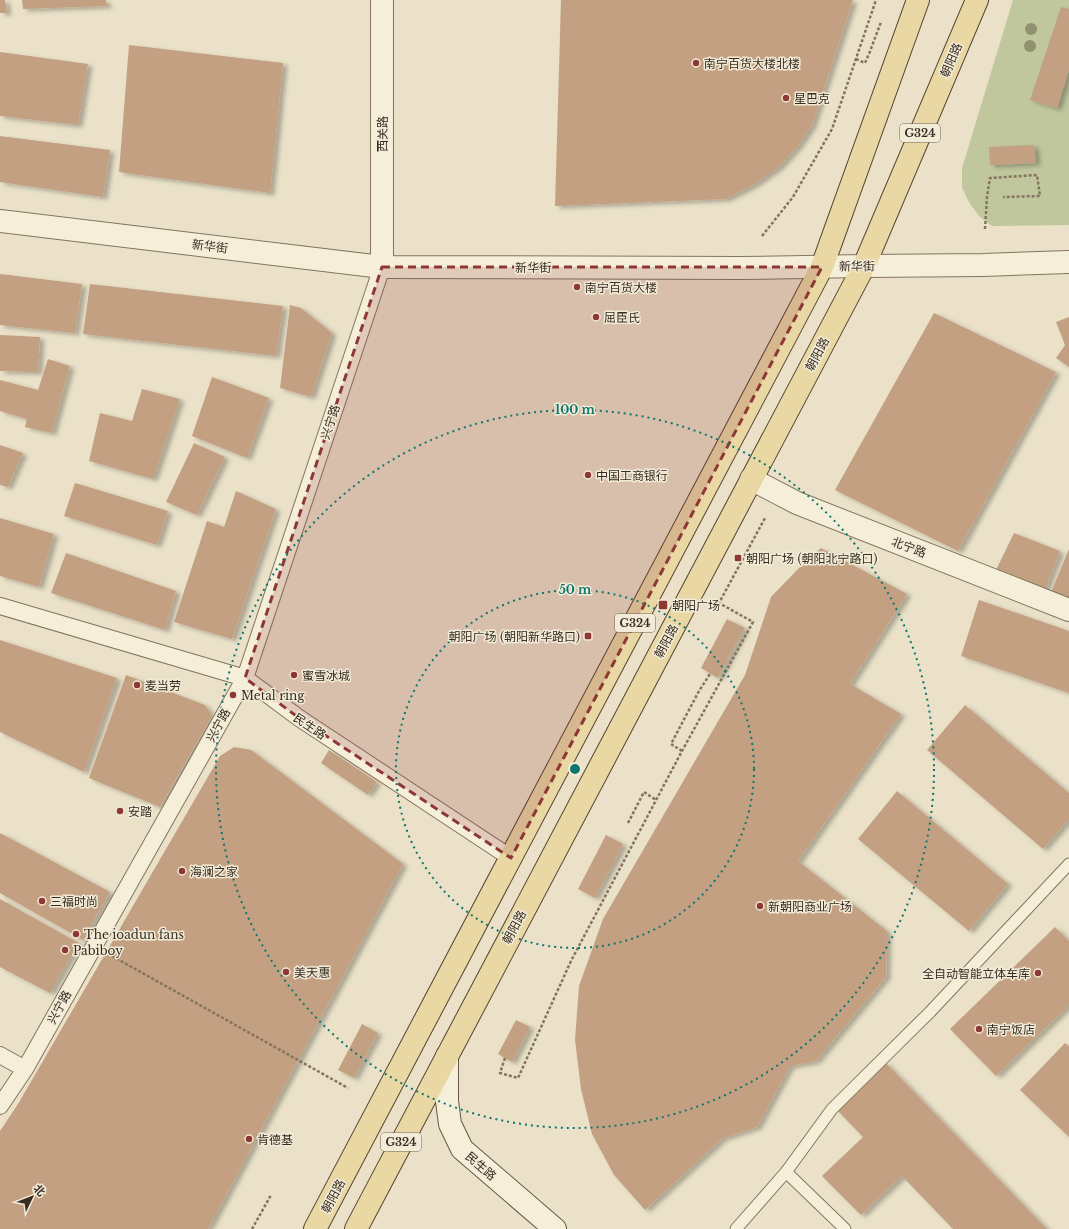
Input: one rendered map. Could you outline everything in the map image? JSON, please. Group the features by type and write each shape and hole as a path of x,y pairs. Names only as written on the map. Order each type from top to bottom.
{"main road":[{"name":"朝阳路","path":"315,1229 822,267 918,0"},
{"name":"朝阳路","path":"356,1229 864,266 977,0"}],"street":[{"name":"西关路","path":"382,0 382,267"},
{"name":"新华街","path":"0,221 382,267 822,267 983,265 1069,262"},
{"name":"兴宁路","path":"0,1106 24,1069 245,678 382,267"},
{"name":"北宁路","path":"751,479 797,503 1069,610"},
{"name":"民生路","path":"0,606 245,678 299,718 511,858"},
{"path":"0,1055 24,1069"},
{"name":"民生路","path":"447,1056 447,1101 450,1124 462,1149 555,1229"}],"lane":[{"path":"736,1229 786,1172 832,1109 930,1012 1069,864"},
{"path":"786,1172 845,1229"}],"path":[{"path":"762,236 794,197 832,129 876,0"},
{"path":"856,59 865,62 881,22"},
{"path":"985,230 987,196 990,178 1037,175 1040,196 1003,197"},
{"path":"505,1058 500,1073 518,1078 571,961 682,751 753,622 719,603 765,518"},
{"path":"682,751 671,744 699,691 710,674"},
{"path":"628,823 644,792 656,800"},
{"path":"94,946 348,1088"},
{"path":"252,1229 271,1195"}],"highlighted area":[{"path":"382,267 822,267 511,858 299,718 245,678"}],"green space":[{"path":"1013,0 1069,0 1069,225 992,226 980,217 970,204 962,188 962,168"}],"building":[{"path":"0,0 5,0 7,13 0,13"},
{"path":"22,0 106,0 107,6 23,9"},
{"name":"南宁百货大楼北楼","path":"561,0 853,0 812,125 798,146 779,167 755,184 726,199 555,206"},
{"path":"1061,7 1069,9 1069,70 1057,108 1030,100"},
{"path":"129,45 283,63 270,193 119,172"},
{"path":"0,52 88,64 78,125 0,116"},
{"path":"0,136 110,150 103,197 0,182"},
{"path":"1034,145 1036,163 990,165 989,147"},
{"path":"0,274 82,284 75,333 0,325"},
{"path":"90,284 283,306 276,356 83,334"},
{"path":"290,305 301,308 332,333 311,397 280,388"},
{"path":"934,313 1056,372 958,551 835,490"},
{"path":"1069,317 1069,367 1056,358 1065,345 1056,322"},
{"path":"0,335 40,337 38,372 0,371"},
{"path":"48,359 70,366 52,433 25,427 27,419 0,411 0,380 38,390"},
{"path":"212,377 269,398 247,458 192,436"},
{"path":"142,389 180,399 153,479 89,461 100,413 132,421"},
{"path":"194,443 225,457 197,515 166,502"},
{"path":"0,445 23,453 8,487 0,485"},
{"path":"75,483 168,511 157,545 64,516"},
{"path":"236,491 276,509 232,639 174,622 207,521 224,527"},
{"path":"0,518 54,534 39,587 0,576"},
{"path":"1014,533 1060,551 1045,590 996,570"},
{"path":"821,548 907,594 850,684 901,714 798,861 887,931 886,977 816,1061 790,1066 757,1127 723,1138 645,1210 614,1175 592,1134 581,1089 575,1040 579,986 603,919 745,675 771,597"},
{"path":"1069,549 1069,598 1051,592"},
{"path":"66,553 176,591 165,630 51,593"},
{"path":"979,600 1069,631 1069,693 961,656"},
{"path":"727,619 745,628 718,678 701,668"},
{"path":"0,640 117,678 84,772 0,732"},
{"path":"126,675 205,705 212,716 160,807 89,778"},
{"path":"965,705 1069,793 1069,819 1043,849 927,750"},
{"path":"234,747 251,750 403,864 208,1229 0,1229 0,1131 18,1104 220,756"},
{"path":"329,750 377,782 368,795 321,763"},
{"path":"897,791 1008,884 969,931 858,839"},
{"path":"0,833 110,892 83,940 0,893"},
{"path":"606,835 623,844 595,898 578,889"},
{"path":"0,899 79,943 50,993 0,967"},
{"name":"全自动智能立体车库","path":"1055,927 1069,941 1069,1005 996,1076 950,1029"},
{"path":"516,1020 530,1027 512,1062 498,1054"},
{"path":"362,1024 378,1033 354,1078 338,1070"},
{"path":"1065,1043 1069,1046 1069,1137 1020,1090"},
{"path":"885,1062 1047,1229 953,1229 902,1176 861,1215 822,1176 863,1137 837,1110"}],"place":[{"name":"南宁百货大楼北楼","path":"696,63"},
{"name":"星巴克","path":"786,98"},
{"name":"南宁百货大楼","path":"577,287"},
{"name":"屈臣氏","path":"596,317"},
{"name":"中国工商银行","path":"588,475"},
{"name":"朝阳广场 (朝阳北宁路口)","path":"738,558"},
{"name":"朝阳广场","path":"663,605"},
{"name":"朝阳广场 (朝阳新华路口)","path":"588,636"},
{"name":"蜜雪冰城","path":"294,675"},
{"name":"麦当劳","path":"137,685"},
{"name":"Metal ring","path":"233,695"},
{"name":"安踏","path":"120,811"},
{"name":"海澜之家","path":"182,871"},
{"name":"三福时尚","path":"42,901"},
{"name":"新朝阳商业广场","path":"760,906"},
{"name":"The ioadun fans","path":"76,934"},
{"name":"Pabiboy","path":"65,950"},
{"name":"美天惠","path":"286,972"},
{"name":"全自动智能立体车库","path":"1038,973"},
{"name":"南宁饭店","path":"979,1029"},
{"name":"肯德基","path":"249,1139"}]}
